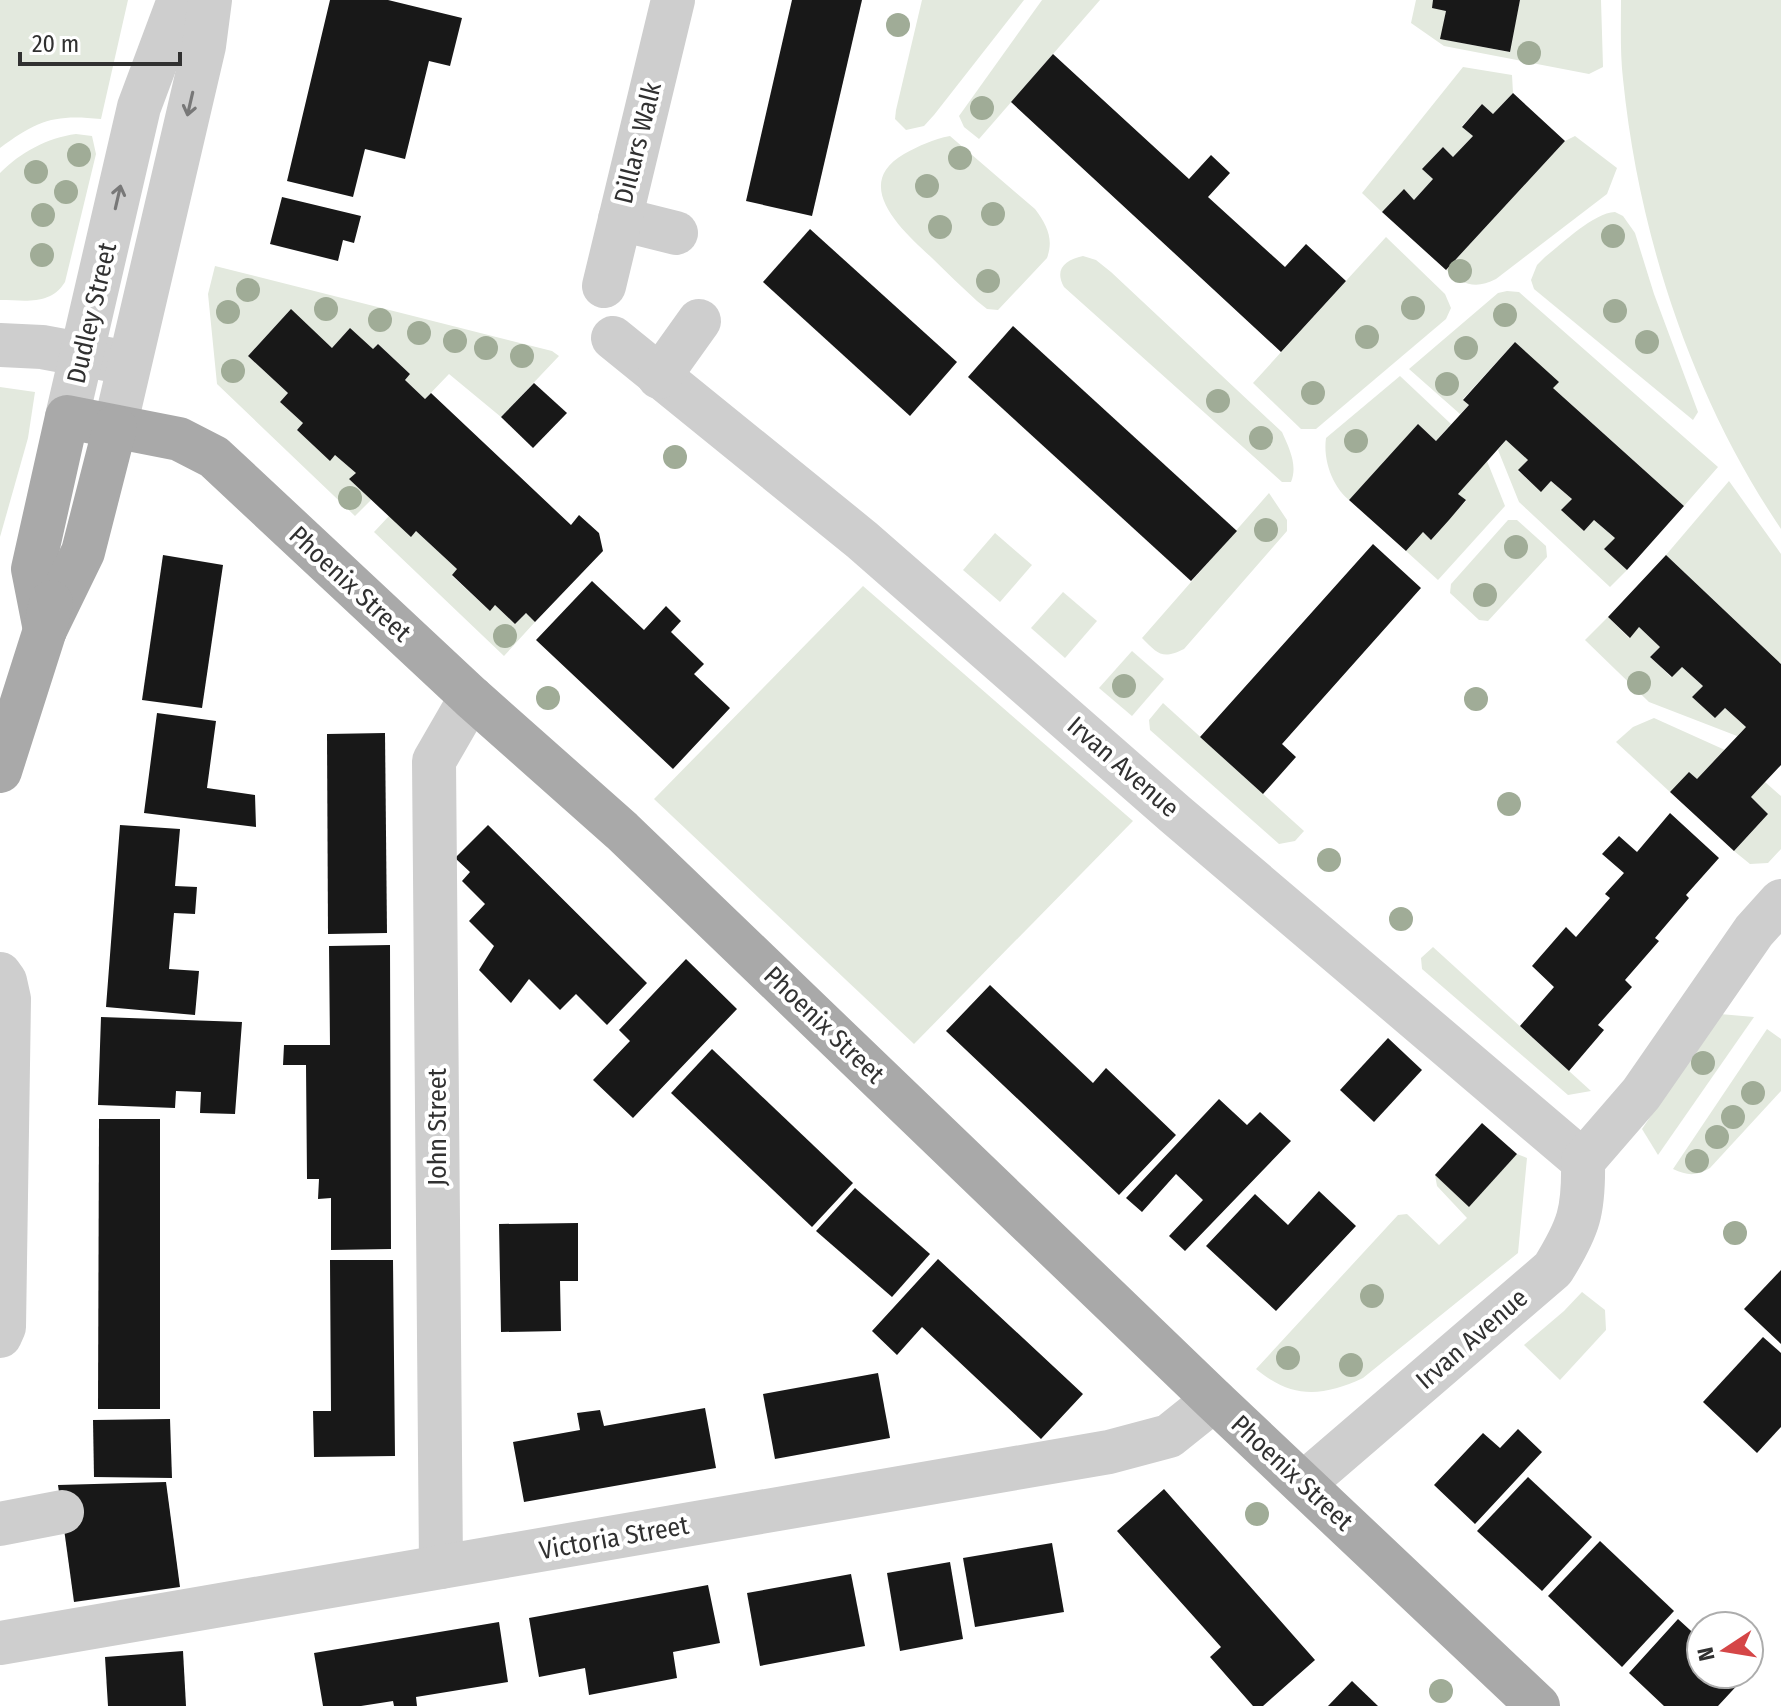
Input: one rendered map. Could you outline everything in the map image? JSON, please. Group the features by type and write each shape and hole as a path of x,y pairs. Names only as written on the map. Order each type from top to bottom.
{"main road":[{"name":"Phoenix Street","path":"67,417 179,439 214,457 471,697 622,831 1214,1400 1538,1706"},
{"name":"Dudley Street","path":"45,630 33,569 67,417"},
{"name":"Dudley Street","path":"3,759 45,630 83,552 115,427"}],"street":[{"name":"Dudley Street","path":"67,417 139,107 179,0"},
{"name":"Dudley Street","path":"115,427 204,46 210,0"},
{"name":"Dillars Walk","path":"604,286 673,0"},
{"path":"620,219 676,233"},
{"path":"659,377 699,321"},
{"name":"Irvan Avenue","path":"613,338 862,540 1175,814 1583,1161 1584,1194 1576,1230 1553,1269 1303,1484"},
{"path":"0,345 42,347 130,364"},
{"name":"John Street","path":"441,1567 434,761 471,697"},
{"path":"1583,1161 1641,1094 1754,931 1781,901"},
{"path":"0,974 9,999 4,1327 0,1336"},
{"name":"Victoria Street","path":"0,1643 1109,1452 1169,1436 1214,1400"},
{"path":"0,1524 62,1512"}],"shaded area":[{"path":"0,0 128,0 101,119 71,117 47,121 0,148"},
{"path":"922,0 1024,0 934,115 924,126 906,130 895,119 896,110"},
{"path":"1042,0 1100,0 979,139 964,127 959,116"},
{"path":"1416,0 1433,0 1446,11 1441,39 1509,52 1520,0 1601,0 1603,67 1589,74 1444,46 1411,23"},
{"path":"1621,0 1781,0 1781,529 1749,478 1696,370 1657,256 1631,138 1622,69"},
{"path":"1463,67 1512,75 1513,93 1493,114 1482,104 1462,126 1473,136 1453,157 1443,147 1423,169 1433,179 1414,200 1404,190 1382,212 1362,193"},
{"path":"76,134 92,136 96,154 65,282 59,290 44,298 0,300 0,173 35,147"},
{"path":"950,136 1035,209 1048,232 1050,245 1047,258 998,310 987,309 977,301 908,235 887,208 882,194 882,180 889,166 915,148"},
{"path":"1575,136 1617,168 1607,194 1496,279 1469,284 1446,270 1565,141"},
{"path":"1615,212 1623,216 1635,233 1698,412 1693,420 1534,289 1531,280 1537,265 1545,257 1588,223"},
{"path":"1386,237 1445,294 1451,308 1446,319 1316,429 1301,429 1253,383"},
{"path":"1083,256 1096,260 1111,272 1282,432 1293,463 1291,482 1282,482 1064,287 1060,275 1063,266"},
{"path":"215,266 552,351 559,356 501,417 449,374 425,399 405,380 410,374 378,344 373,349 332,348 290,310 248,356 288,393 280,402 303,423 297,430 330,460 335,455 356,473 371,500 355,516 217,384 208,294"},
{"path":"1519,292 1718,467 1684,506 1553,388 1515,342 1463,399 1469,405 1460,414 1409,369 1498,293"},
{"path":"1400,376 1451,424 1436,441 1419,425 1349,500 1330,472 1326,438"},
{"path":"0,387 35,392 28,438 0,537"},
{"path":"1506,440 1528,460 1518,471 1541,491 1551,481 1572,499 1562,510 1584,531 1594,520 1615,538 1605,550 1627,570 1610,587 1519,502 1498,450"},
{"path":"1487,461 1505,506 1438,580 1406,551 1423,532 1430,539 1466,501 1458,494"},
{"path":"1729,481 1781,554 1781,664 1666,555"},
{"path":"1269,493 1287,520 1287,531 1184,649 1161,654 1142,638"},
{"path":"389,516 411,536 416,531 457,569 452,576 489,610 495,605 515,624 526,613 535,622 504,656 374,532"},
{"path":"1508,520 1517,520 1546,546 1547,557 1488,621 1479,620 1450,593 1451,584"},
{"path":"995,533 1032,565 1000,602 963,570"},
{"path":"863,586 1133,821 914,1044 654,799"},
{"path":"1063,592 1097,621 1065,658 1031,628"},
{"path":"1608,617 1629,638 1639,627 1660,647 1650,657 1671,677 1682,667 1703,686 1693,697 1715,718 1725,708 1746,727 1737,736 1649,702 1585,640"},
{"path":"1132,651 1164,679 1132,716 1099,688"},
{"path":"1163,703 1304,831 1295,841 1279,844 1150,730 1149,720"},
{"path":"1654,718 1725,750 1697,779 1670,792 1616,742 1633,727"},
{"path":"1765,782 1781,796 1781,849 1768,863 1750,864 1734,851 1768,814 1751,797"},
{"path":"1433,947 1591,1091 1568,1095 1422,969 1421,958"},
{"path":"1720,1014 1754,1017 1658,1155 1642,1129"},
{"path":"1767,1029 1781,1039 1781,1091 1710,1168 1692,1174 1673,1169"},
{"path":"1517,1154 1527,1158 1518,1253 1363,1378 1334,1389 1308,1392 1282,1386 1256,1369 1398,1215 1407,1214 1439,1245 1467,1218 1437,1186 1435,1175 1469,1206"},
{"path":"1582,1292 1605,1310 1606,1330 1560,1380 1524,1345"}],"building":[{"path":"330,0 388,0 462,18 450,66 429,61 405,159 365,149 353,197 287,181"},
{"path":"792,0 862,0 812,216 746,201"},
{"path":"1433,0 1520,0 1510,52 1440,39 1446,11 1432,8"},
{"path":"1053,54 1189,179 1211,155 1230,173 1208,197 1285,267 1306,244 1346,281 1281,352 1011,102"},
{"path":"1513,93 1565,141 1446,270 1382,212 1404,189 1414,200 1433,179 1422,169 1443,147 1453,157 1473,136 1462,127 1482,104 1493,114"},
{"path":"282,197 361,216 354,243 343,240 338,261 270,244"},
{"path":"810,229 957,362 910,416 763,282"},
{"path":"291,309 332,348 350,328 373,349 378,344 410,374 405,380 425,399 431,393 571,525 579,515 599,533 603,551 535,622 526,613 515,624 495,605 490,611 452,575 457,569 416,531 411,537 349,479 356,473 335,455 330,461 297,430 303,423 280,402 288,393 248,356"},
{"path":"1013,326 1237,531 1191,581 968,377"},
{"path":"1515,342 1559,382 1553,388 1684,506 1627,570 1604,549 1615,538 1594,520 1584,531 1561,510 1572,499 1551,481 1541,492 1518,470 1528,460 1506,440 1458,494 1466,500 1431,540 1423,532 1406,551 1349,500 1418,424 1436,441 1469,405 1463,400"},
{"path":"534,383 567,413 533,448 501,417"},
{"path":"1373,544 1421,588 1282,744 1296,757 1263,794 1200,737"},
{"path":"163,555 223,565 202,708 142,700"},
{"path":"1666,555 1781,664 1781,765 1751,797 1768,814 1734,851 1670,792 1689,772 1697,779 1746,727 1725,708 1715,718 1692,697 1703,686 1682,667 1672,677 1650,657 1660,647 1639,627 1630,638 1608,617"},
{"path":"592,581 644,630 666,606 681,621 671,632 704,664 694,674 730,708 673,769 536,640"},
{"path":"157,713 216,721 207,788 255,795 256,827 144,813"},
{"path":"385,733 387,933 328,934 327,734"},
{"path":"1670,813 1719,858 1686,895 1689,898 1655,938 1659,941 1625,980 1632,987 1598,1025 1604,1030 1569,1071 1520,1026 1554,987 1532,966 1566,927 1576,937 1610,898 1605,894 1624,873 1602,854 1619,836 1637,852"},
{"path":"120,825 180,829 175,886 197,887 195,914 174,913 169,969 199,971 195,1015 106,1007"},
{"path":"488,825 647,983 607,1025 576,994 560,1010 529,979 511,1003 479,970 494,946 469,921 485,904 462,881 470,872 455,858"},
{"path":"390,945 391,1249 331,1250 331,1198 318,1199 319,1179 307,1179 306,1065 283,1065 284,1045 330,1045 329,946"},
{"path":"686,959 737,1009 633,1118 593,1080 630,1041 619,1030"},
{"path":"990,985 1093,1083 1106,1068 1176,1135 1119,1195 946,1031"},
{"path":"101,1017 242,1022 235,1114 200,1113 201,1092 176,1091 175,1108 98,1105"},
{"path":"1388,1038 1422,1070 1374,1122 1340,1090"},
{"path":"712,1049 853,1183 812,1227 671,1093"},
{"path":"1219,1099 1247,1125 1260,1112 1291,1141 1185,1251 1169,1236 1203,1200 1176,1174 1142,1212 1126,1198"},
{"path":"99,1119 160,1119 160,1409 98,1409"},
{"path":"1482,1123 1517,1154 1469,1207 1435,1175"},
{"path":"855,1188 930,1254 892,1297 816,1231"},
{"path":"1319,1191 1356,1226 1276,1311 1206,1246 1255,1194 1288,1225"},
{"path":"578,1223 578,1281 560,1281 561,1331 501,1332 499,1224"},
{"path":"938,1259 1083,1394 1041,1439 922,1327 897,1355 872,1331"},
{"path":"330,1260 393,1260 395,1456 314,1457 313,1411 331,1411"},
{"path":"1781,1270 1781,1344 1744,1309"},
{"path":"1763,1337 1781,1353 1781,1427 1757,1453 1703,1402"},
{"path":"878,1373 890,1438 775,1459 763,1394"},
{"path":"705,1408 716,1468 524,1502 513,1442 580,1430 577,1413 600,1410 604,1426"},
{"path":"170,1419 172,1478 94,1477 93,1420"},
{"path":"1518,1429 1542,1452 1475,1524 1434,1485 1483,1433 1500,1448"},
{"path":"1528,1477 1592,1537 1542,1591 1477,1531"},
{"path":"166,1482 180,1587 74,1602 58,1485"},
{"path":"1164,1489 1315,1660 1263,1706 1253,1706 1210,1657 1221,1647 1117,1531"},
{"path":"1600,1541 1674,1611 1622,1667 1548,1596"},
{"path":"1052,1543 1064,1612 975,1627 963,1558"},
{"path":"950,1562 963,1639 900,1651 887,1573"},
{"path":"851,1574 865,1646 760,1666 747,1593"},
{"path":"708,1585 720,1643 673,1652 677,1678 589,1695 585,1668 539,1677 529,1618"},
{"path":"1678,1619 1685,1625 1685,1690 1733,1690 1718,1706 1664,1706 1629,1673"},
{"path":"499,1622 508,1682 416,1697 417,1706 394,1706 393,1701 361,1706 323,1706 314,1653"},
{"path":"183,1651 186,1706 108,1706 105,1657"},
{"path":"1352,1681 1378,1706 1328,1706"}]}
